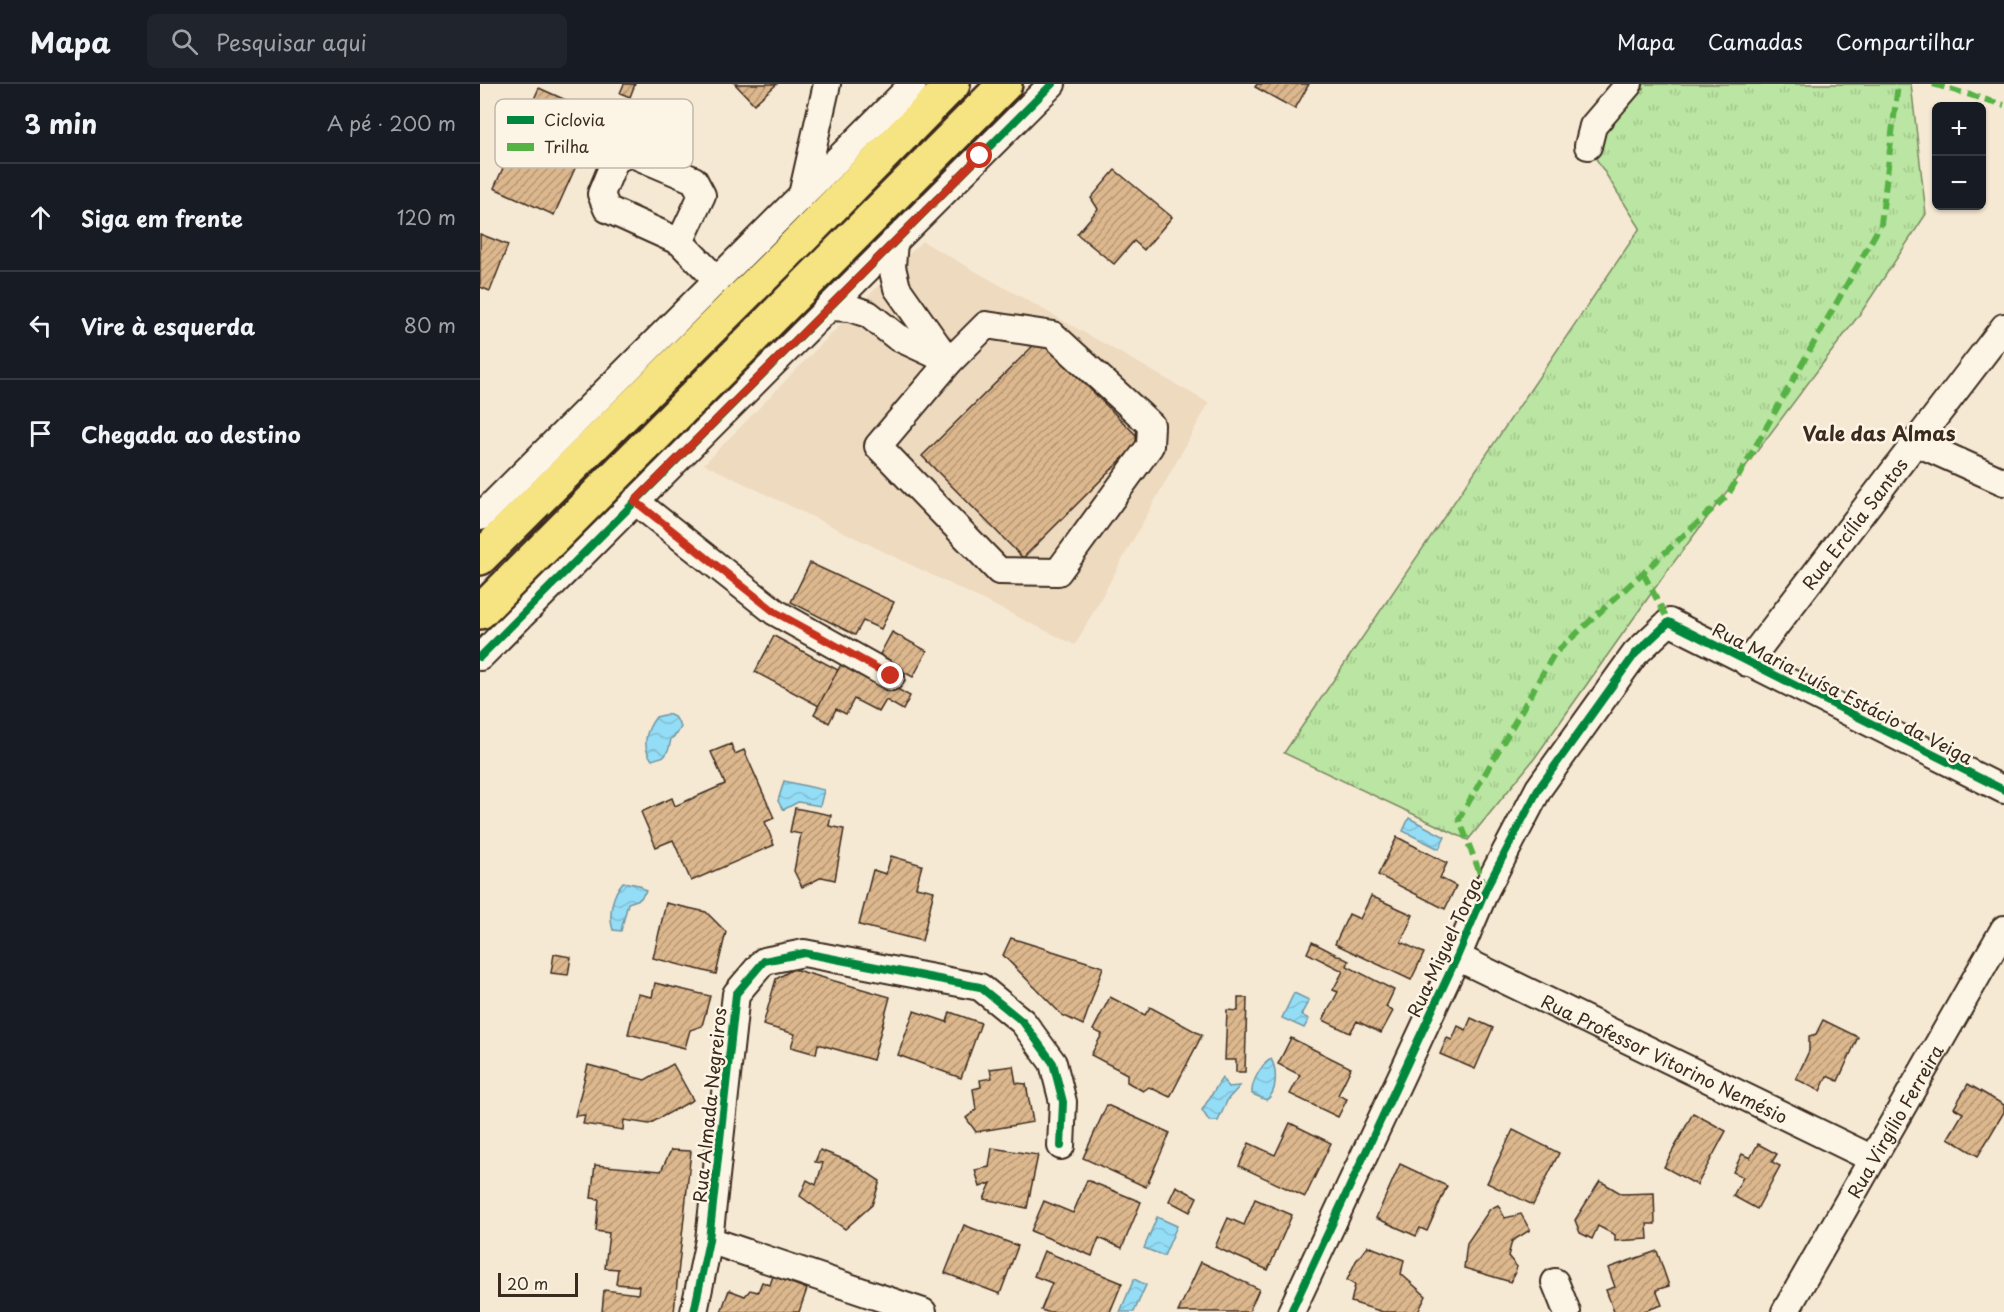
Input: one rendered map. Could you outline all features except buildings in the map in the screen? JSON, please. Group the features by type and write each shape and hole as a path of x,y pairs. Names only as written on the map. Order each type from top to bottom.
{"main road":[{"path":"480,558 954,84"},
{"path":"480,612 1005,84"}],"street":[{"path":"802,195 827,84"},
{"path":"482,514 914,84"},
{"path":"480,657 1052,84"},
{"path":"1588,146 1593,126 1629,84"},
{"path":"894,241 892,267 897,288 949,362"},
{"path":"680,242 717,280"},
{"path":"829,307 849,308 868,314 897,337 949,362"},
{"path":"986,325 1053,335 1151,425 1150,446 1058,572 999,571 878,446 949,362 986,325"},
{"name":"Rua Ercília Santos","path":"1747,663 2004,327"},
{"path":"1915,442 2004,482"},
{"path":"635,501 775,612 891,676"},
{"name":"Rua Maria Luísa Estácio da Veiga","path":"1669,622 2004,790"},
{"name":"Rua Miguel Torga","path":"1291,1312 1457,957 1486,889 1539,788 1635,654 1669,622"},
{"name":"Rua Virgílio Ferreira","path":"1785,1312 2004,929"},
{"name":"Rua Almada Negreiros","path":"694,1312 709,1240 736,994 764,962 804,953 980,987 1023,1022 1053,1063 1064,1102 1061,1146"},
{"name":"Rua Professor Vitorino Nemésio","path":"1457,957 1873,1159"},
{"path":"709,1240 923,1312"},
{"path":"1555,1282 1567,1312"}],"shaded area":[{"path":"922,241 1209,403 1075,645 704,464"}],"green space":[{"path":"1629,84 1911,84 1926,214 1862,311 1665,574 1534,759 1468,840 1284,753 1640,228 1588,146"}],"water":[{"path":"668,714 676,718 681,727 671,739 665,756 652,760 646,744 647,733 656,717"},
{"path":"784,781 824,790 820,806 798,802 783,810 778,801"},
{"path":"1409,818 1445,837 1439,849 1403,831"},
{"path":"623,882 639,885 646,891 640,899 628,903 621,931 613,930 611,911 616,893"},
{"path":"1294,993 1309,1000 1301,1015 1309,1019 1304,1028 1282,1018"},
{"path":"1271,1059 1275,1081 1273,1092 1266,1100 1252,1094 1252,1089 1257,1074"},
{"path":"1222,1078 1228,1087 1240,1086 1228,1099 1218,1121 1209,1121 1202,1110"},
{"path":"1157,1217 1177,1226 1164,1256 1144,1248"},
{"path":"1134,1279 1146,1285 1134,1312 1120,1312"}],"marked path":[{"path":"1486,889 1459,819 1554,654 1728,495 1881,224 1898,84"},
{"path":"1933,84 2004,105"},
{"path":"1643,573 1669,622"}],"cycle path":[{"path":"480,657 1052,84"},
{"path":"1291,1312 1457,957 1486,889 1539,788 1635,654 1669,622 2004,790"},
{"path":"694,1312 709,1240 736,994 764,961 804,953 980,987 1023,1022 1053,1063 1063,1102 1061,1146"}],"district":[{"name":"Vale das Almas","path":"1879,433"}],"route":[{"path":"891,676 775,612 635,501 980,156"}]}
